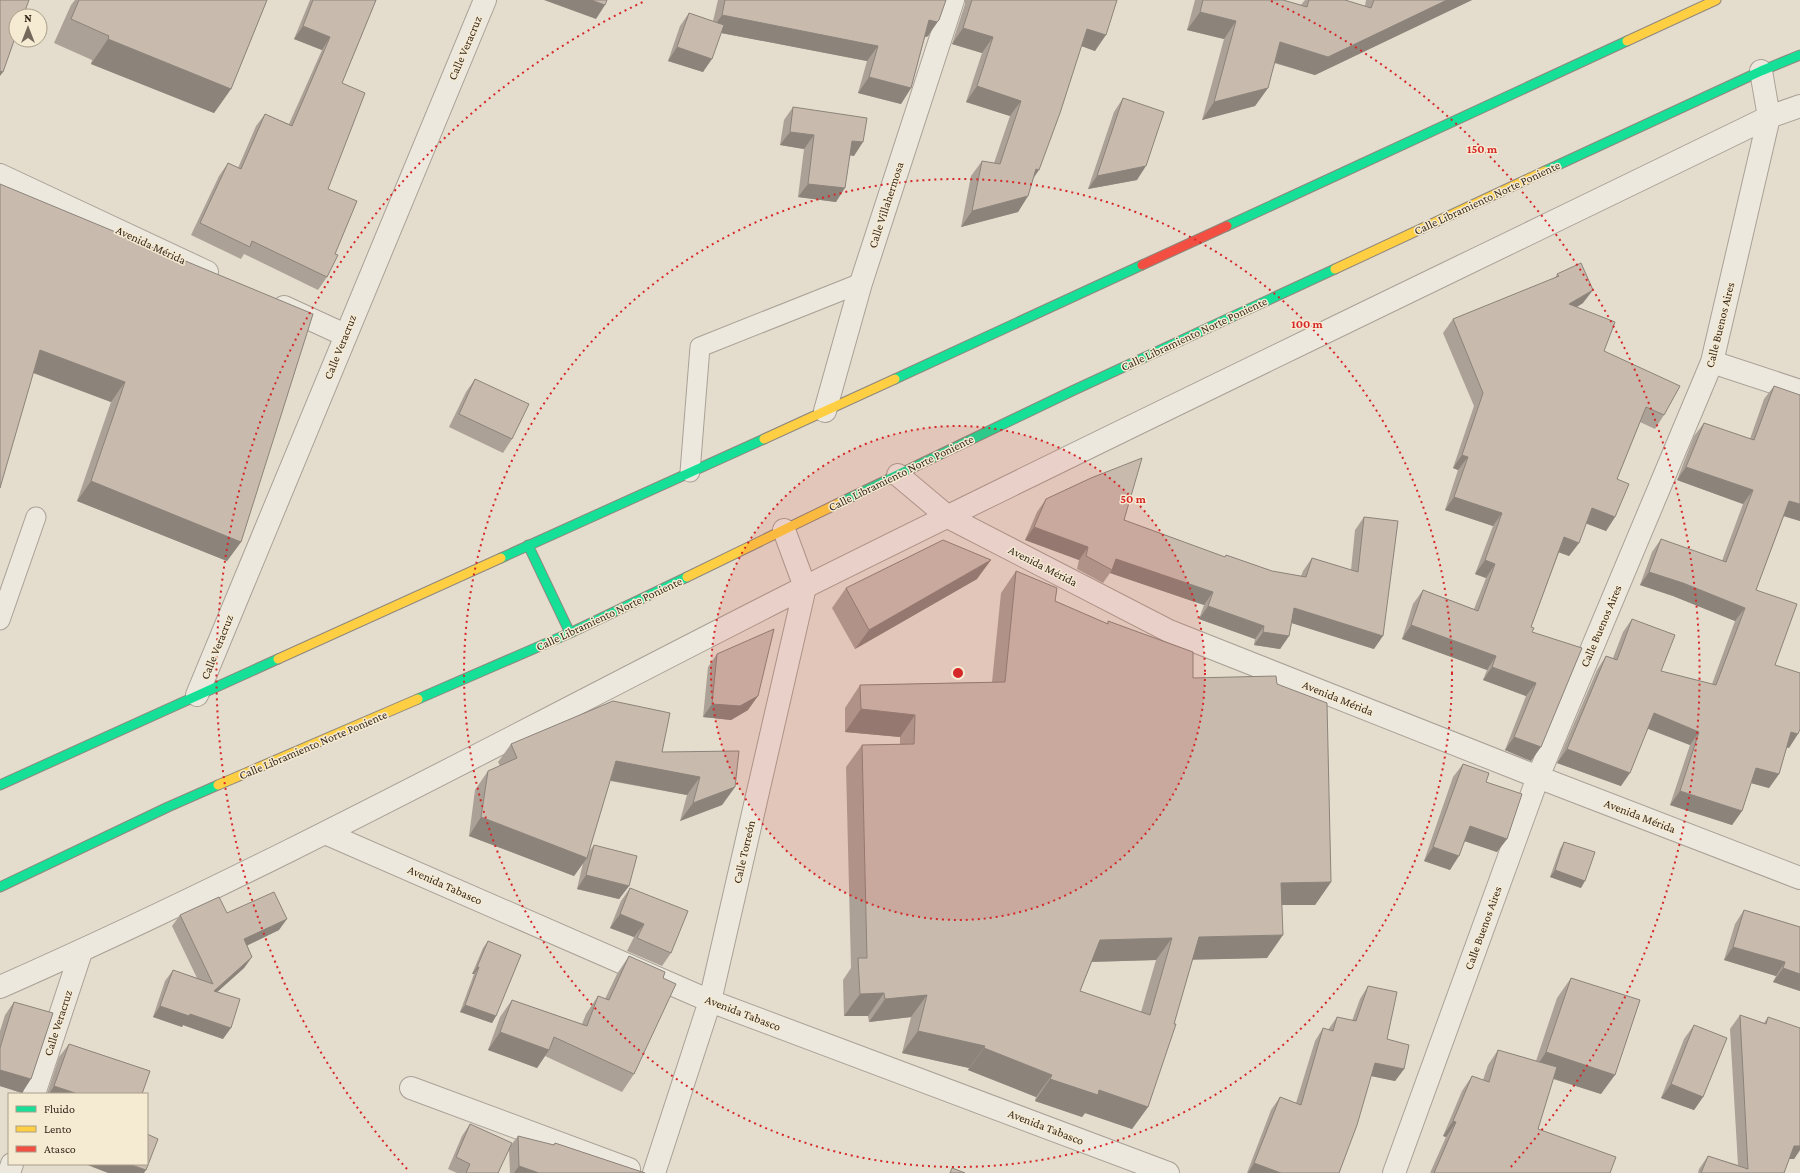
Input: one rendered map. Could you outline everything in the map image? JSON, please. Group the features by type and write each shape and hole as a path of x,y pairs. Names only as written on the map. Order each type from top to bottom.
{"highway":[{"path":"3,779 197,695 825,411 1716,0"},
{"name":"Calle Libramiento Norte Poniente","path":"0,887 168,807 570,633 1080,387 1761,71 1800,55"},
{"path":"528,545 570,633"}],"street":[{"name":"Calle Veracruz","path":"197,695 485,0"},
{"name":"Calle Villahermosa","path":"825,411 861,283 953,0"},
{"name":"Calle Buenos Aires","path":"1394,1173 1538,777 1712,362 1769,117 1761,71"},
{"path":"0,987 81,952 325,833 805,588 948,517 1769,117 1800,106"},
{"name":"Avenida Mérida","path":"0,175 228,282"},
{"path":"264,298 345,335"},
{"path":"1712,362 1800,391"},
{"name":"Avenida Mérida","path":"898,475 948,517 1169,631 1538,777 1800,878"},
{"path":"784,530 805,588"},
{"name":"Calle Torreón","path":"654,1173 710,1001 805,588"},
{"name":"Avenida Tabasco","path":"325,833 710,1001 1168,1173"},
{"name":"Calle Veracruz","path":"34,1093 81,952"},
{"path":"411,1088 640,1173"}],"lane":[{"path":"690,472 700,347 861,283"},
{"path":"0,620 36,517"}],"building":[{"path":"0,0 29,0 26,8 8,8 8,48 11,48 3,72 0,71"},
{"path":"79,0 267,0 231,89 108,39 109,36 71,19"},
{"path":"313,0 376,0 342,83 365,93 328,189 357,201 335,254 338,255 327,277 252,241 250,247 200,223 228,163 241,169 265,114 292,126 330,37 303,26"},
{"path":"591,0 607,0 605,5"},
{"path":"725,0 946,0 939,20 937,22 929,20 911,88 869,77 878,46 722,15"},
{"path":"972,0 1117,0 1106,35 1087,29 1060,113 1039,170 1036,169 1028,196 972,211 982,161 1000,164 1021,101 977,86 993,37 963,28"},
{"path":"1203,0 1283,0 1307,7 1309,0 1345,0 1371,8 1374,0 1447,0 1328,57 1280,42 1268,88 1214,102 1236,21 1200,12"},
{"path":"689,13 724,25 712,59 677,47"},
{"path":"1123,98 1164,112 1146,166 1097,176"},
{"path":"793,107 867,118 863,142 852,141 845,188 808,184 814,135 790,132"},
{"path":"0,184 313,314 241,542 91,481 125,382 40,350 0,488"},
{"path":"1581,263 1593,290 1569,304 1615,322 1604,351 1680,386 1664,415 1646,407 1617,479 1629,484 1615,517 1592,508 1579,543 1564,537 1531,627 1534,628 1532,632 1582,648 1541,747 1514,737 1536,683 1492,667 1496,656 1411,625 1423,590 1478,611 1495,564 1485,560 1502,513 1454,497 1468,457 1462,455 1483,393 1453,319 1559,276 1557,274"},
{"path":"475,379 529,404 512,439 459,414"},
{"path":"1774,386 1800,395 1800,504 1789,501 1756,590 1797,604 1775,665 1800,673 1800,729 1798,734 1791,732 1779,774 1756,768 1742,811 1680,791 1699,732 1654,713 1630,773 1567,749 1606,656 1617,660 1632,619 1675,635 1661,671 1716,685 1745,608 1683,583 1649,572 1661,539 1726,562 1753,490 1686,467 1704,423 1754,440"},
{"path":"1142,458 1124,520 1225,557 1226,555 1272,571 1306,577 1312,558 1358,572 1364,517 1398,521 1383,636 1294,608 1289,636 1263,632 1264,626 1208,606 1213,592 1116,559 1112,570 1086,556 1088,547 1034,527 1046,499 1091,478"},
{"path":"943,540 991,560 869,630 846,588"},
{"path":"1016,571 1057,588 1055,601 1108,624 1108,621 1193,652 1193,678 1276,676 1277,684 1327,703 1331,882 1281,883 1283,935 1199,937 1174,1024 1176,1024 1148,1107 1099,1090 1098,1095 1050,1079 1052,1075 984,1048 985,1046 918,1031 927,995 885,999 884,993 860,994 858,958 867,958 862,745 914,744 915,715 861,709 860,685 1005,682","holes":["1172,938 1150,1015 1080,991 1100,940"]},
{"path":"774,629 758,696 740,706 712,704 717,654"},
{"path":"613,701 670,713 662,752 739,751 735,787 693,803 700,777 616,761 587,858 481,817 488,771 517,758 511,744"},
{"path":"1463,764 1489,773 1486,782 1522,794 1507,839 1470,826 1459,856 1433,847"},
{"path":"1564,842 1595,852 1585,881 1555,870"},
{"path":"594,845 637,856 629,886 586,875"},
{"path":"630,888 688,911 671,953 637,938 644,924 620,914"},
{"path":"274,892 287,919 244,939 252,957 214,991 240,999 231,1028 190,1014 189,1016 160,1006 173,970 213,984 180,915 219,897 227,913"},
{"path":"1744,910 1800,927 1800,974 1783,968 1785,962 1733,947"},
{"path":"488,941 521,955 496,1016 465,1005 479,967 477,967"},
{"path":"629,956 665,972 663,978 676,984 634,1074 554,1037 549,1050 500,1032 512,1000 587,1026 598,996 609,1000"},
{"path":"1571,978 1640,1000 1615,1075 1546,1052"},
{"path":"1368,986 1397,992 1387,1039 1409,1045 1404,1069 1375,1063 1357,1125 1339,1173 1281,1173 1254,1163 1280,1097 1301,1105 1323,1028 1333,1031 1337,1017 1356,1021"},
{"path":"14,1002 53,1013 31,1079 0,1070 0,1048"},
{"path":"1740,1015 1766,1024 1768,1017 1800,1028 1800,1146 1794,1146 1784,1173 1701,1173 1708,1156 1748,1169"},
{"path":"1694,1025 1727,1038 1703,1097 1671,1084"},
{"path":"69,1044 150,1071 142,1093 75,1093 54,1086"},
{"path":"1498,1050 1557,1067 1538,1129 1616,1157 1610,1173 1434,1173 1456,1122 1453,1121 1472,1076 1489,1082"},
{"path":"470,1124 512,1143 498,1173 466,1173 470,1164 456,1157"},
{"path":"148,1134 158,1139 148,1165"},
{"path":"518,1136 554,1145 555,1143 645,1173 539,1173 519,1166"},
{"path":"132,1165 148,1165 146,1170"},
{"path":"952,1168 965,1173 950,1173"}],"traffic: fast":[{"path":"1227,226 1627,41"},
{"path":"1545,171 1761,71 1800,55"},
{"path":"895,379 1142,265"},
{"path":"839,503 1072,391 1335,269"},
{"path":"501,558 764,439"},
{"path":"528,545 570,633"},
{"path":"418,699 570,633 687,577"},
{"path":"0,785 278,659"},
{"path":"0,887 168,807 218,785"}],"traffic: slow":[{"path":"1627,41 1716,0"},
{"path":"1335,269 1545,171"},
{"path":"764,439 895,379"},
{"path":"687,577 839,503"},
{"path":"278,659 501,558"},
{"path":"218,785 418,699"}],"traffic: jam":[{"path":"1142,265 1227,226"}]}
